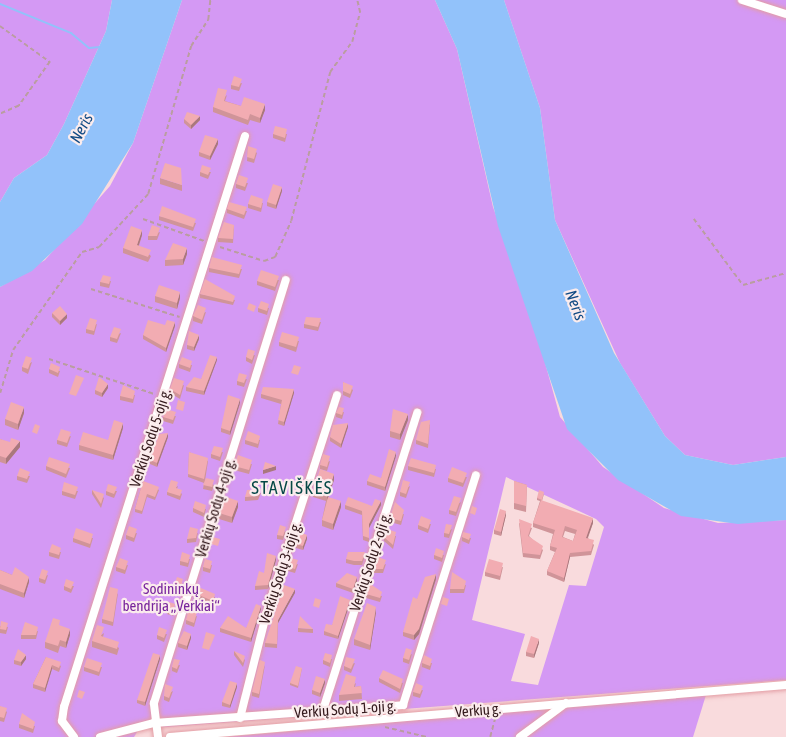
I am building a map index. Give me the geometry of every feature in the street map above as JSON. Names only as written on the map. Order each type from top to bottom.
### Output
[{"type":"street","points":[[742,0],[786,14]]},
{"type":"street","name":"Verkių Sodų 5-oji g.","points":[[74,737],[62,721],[64,707],[245,136]]},
{"type":"street","name":"Verkių Sodų 4-oji g.","points":[[158,737],[154,723],[154,703],[286,280]]},
{"type":"street","name":"Verkių Sodų 3-ioji g.","points":[[240,718],[260,635],[337,395]]},
{"type":"street","name":"Verkių Sodų 2-oji g.","points":[[323,710],[417,414]]},
{"type":"street","name":"Verkių Sodų 1-oji g.","points":[[154,723],[403,705],[476,476]]},
{"type":"street","name":"Verkių g.","points":[[170,737],[786,685]]},
{"type":"street","points":[[520,737],[566,703]]},
{"type":"street","points":[[100,737],[154,723]]},
{"type":"path","points":[[0,393],[13,350],[82,252],[99,248],[148,194],[190,46],[208,20],[210,0]]},
{"type":"path","points":[[264,261],[275,257],[291,221],[330,72],[352,42],[360,13],[357,0]]},
{"type":"path","points":[[0,26],[50,62],[38,87],[20,106],[0,114]]},
{"type":"path","points":[[694,219],[743,285],[786,273]]},
{"type":"path","points":[[91,289],[186,319]]},
{"type":"path","points":[[49,359],[164,397]]},
{"type":"path","points":[[490,737],[495,709]]},
{"type":"path","points":[[377,727],[427,737]]},
{"type":"green space","points":[[0,0],[112,0],[106,31],[64,124],[47,155],[14,178],[0,202]]},
{"type":"green space","name":"Sodininkų bendrija „Verkiai“","points":[[182,0],[435,0],[457,49],[493,207],[533,319],[560,417],[603,467],[664,508],[718,523],[786,520],[786,680],[139,729],[134,737],[0,737],[0,287],[45,260],[110,186],[133,143]],"holes":[[[506,477],[596,519],[604,527],[586,586],[569,585],[538,685],[511,681],[525,634],[472,620]]]},
{"type":"green space","points":[[504,0],[786,0],[786,457],[733,465],[685,455],[665,436],[620,363],[555,220],[540,108]]},
{"type":"green space","points":[[706,695],[693,737],[225,737],[480,714]]},
{"type":"water","name":"Neris","points":[[112,0],[182,0],[133,143],[82,224],[32,271],[0,287],[0,202],[14,178],[47,155],[64,124],[106,31]]},
{"type":"water","name":"Neris","points":[[435,0],[504,0],[540,108],[555,220],[614,353],[665,436],[685,455],[733,465],[786,457],[786,520],[738,524],[681,516],[618,480],[567,429],[498,226],[457,49]]},
{"type":"building","points":[[234,76],[242,79],[239,87],[231,85]]},
{"type":"building","points":[[218,88],[227,90],[224,101],[241,106],[244,97],[265,104],[260,118],[250,114],[248,120],[213,107]]},
{"type":"building","points":[[187,112],[200,116],[191,125],[184,119]]},
{"type":"building","points":[[275,126],[287,129],[285,138],[273,134]]},
{"type":"building","points":[[205,135],[218,139],[210,156],[199,152]]},
{"type":"building","points":[[248,146],[257,149],[254,159],[247,157]]},
{"type":"building","points":[[165,163],[181,168],[182,185],[160,178]]},
{"type":"building","points":[[202,165],[211,168],[208,175],[200,172]]},
{"type":"building","points":[[239,175],[248,178],[245,187],[236,184]]},
{"type":"building","points":[[273,184],[282,187],[276,205],[267,202]]},
{"type":"building","points":[[251,195],[263,199],[261,208],[248,204]]},
{"type":"building","points":[[229,202],[247,207],[244,215],[227,209]]},
{"type":"building","points":[[162,206],[196,219],[193,227],[159,216]]},
{"type":"building","points":[[224,222],[234,225],[233,239],[218,238]]},
{"type":"building","points":[[152,225],[160,228],[157,236],[148,236]]},
{"type":"building","points":[[131,226],[142,230],[137,245],[151,250],[148,257],[123,248]]},
{"type":"building","points":[[173,243],[187,248],[183,259],[165,260]]},
{"type":"building","points":[[212,257],[242,265],[239,274],[209,268]]},
{"type":"building","points":[[261,270],[279,276],[275,287],[257,281]]},
{"type":"building","points":[[103,275],[111,277],[109,284],[100,282]]},
{"type":"building","points":[[205,279],[235,296],[233,302],[200,294]]},
{"type":"building","points":[[159,285],[180,292],[177,303],[155,296]]},
{"type":"building","points":[[261,301],[269,304],[267,311],[258,308]]},
{"type":"building","points":[[249,303],[256,306],[254,312],[247,309]]},
{"type":"building","points":[[198,305],[206,308],[202,320],[193,316]]},
{"type":"building","points":[[60,306],[67,314],[60,321],[52,313]]},
{"type":"building","points":[[306,317],[321,318],[318,327],[304,324]]},
{"type":"building","points":[[90,318],[97,320],[94,331],[86,329]]},
{"type":"building","points":[[148,320],[165,325],[167,320],[175,322],[166,348],[143,335]]},
{"type":"building","points":[[114,327],[121,329],[117,339],[110,337]]},
{"type":"building","points":[[189,331],[199,335],[194,347],[187,345]]},
{"type":"building","points":[[282,332],[299,337],[296,347],[279,342]]},
{"type":"building","points":[[248,349],[255,351],[252,360],[246,357]]},
{"type":"building","points":[[210,355],[217,357],[204,391],[186,387],[194,377],[201,379]]},
{"type":"building","points":[[26,356],[32,358],[28,369],[22,367]]},
{"type":"building","points":[[182,357],[192,361],[190,368],[179,364]]},
{"type":"building","points":[[51,363],[60,367],[58,373],[49,369]]},
{"type":"building","points":[[294,365],[301,367],[298,375],[291,373]]},
{"type":"building","points":[[239,373],[247,375],[244,383],[237,381]]},
{"type":"building","points":[[76,375],[84,378],[76,396],[69,394]]},
{"type":"building","points":[[99,377],[108,384],[102,393],[95,390]]},
{"type":"building","points":[[174,378],[184,381],[180,395],[170,389]]},
{"type":"building","points":[[343,382],[353,386],[350,394],[343,391]]},
{"type":"building","points":[[123,385],[135,391],[133,399],[120,396]]},
{"type":"building","points":[[263,387],[294,389],[284,422],[278,420],[282,400],[261,394]]},
{"type":"building","points":[[228,395],[240,399],[230,431],[221,428]]},
{"type":"building","points":[[178,400],[185,402],[183,411],[176,409]]},
{"type":"building","points":[[11,402],[24,407],[18,424],[5,419]]},
{"type":"building","points":[[339,407],[344,408],[342,415],[336,413]]},
{"type":"building","points":[[166,409],[176,412],[173,420],[163,417]]},
{"type":"building","points":[[393,409],[408,414],[400,434],[390,431]]},
{"type":"building","points":[[114,420],[123,423],[113,455],[79,445],[83,432],[108,440]]},
{"type":"building","points":[[430,420],[428,444],[416,440],[421,422]]},
{"type":"building","points":[[348,423],[341,444],[330,437],[333,425]]},
{"type":"building","points":[[35,424],[40,426],[37,434],[32,432]]},
{"type":"building","points":[[61,429],[71,432],[67,443],[57,440]]},
{"type":"building","points":[[248,431],[260,436],[258,444],[245,440]]},
{"type":"building","points":[[168,433],[157,463],[150,460],[159,434]]},
{"type":"building","points":[[11,438],[20,441],[6,458],[0,456],[0,439],[10,442]]},
{"type":"building","points":[[214,446],[223,448],[220,457],[211,454]]},
{"type":"building","points":[[389,449],[396,452],[385,487],[367,481],[370,474],[381,478]]},
{"type":"building","points":[[189,452],[208,458],[204,479],[188,474]]},
{"type":"building","points":[[323,454],[330,456],[327,467],[320,465]]},
{"type":"building","points":[[238,455],[252,460],[249,470],[234,466]]},
{"type":"building","points":[[49,457],[70,464],[66,474],[46,466]]},
{"type":"building","points":[[411,458],[436,465],[434,473],[408,466]]},
{"type":"building","points":[[265,462],[276,466],[263,470]]},
{"type":"building","points":[[452,467],[467,473],[463,483],[448,478]]},
{"type":"building","points":[[20,468],[30,472],[27,479],[17,476]]},
{"type":"building","points":[[320,469],[334,474],[327,495],[313,491]]},
{"type":"building","points":[[206,478],[214,480],[212,487],[203,485]]},
{"type":"building","points":[[171,480],[178,482],[176,488],[182,490],[180,496],[167,492]]},
{"type":"building","points":[[403,480],[410,482],[406,494],[400,492]]},
{"type":"building","points":[[143,481],[159,487],[155,497],[147,494],[142,511],[135,509]]},
{"type":"building","points":[[514,481],[527,485],[526,506],[514,503]]},
{"type":"building","points":[[64,482],[78,487],[75,495],[62,491]]},
{"type":"building","points":[[108,484],[117,487],[114,494],[106,491]]},
{"type":"building","points":[[261,489],[258,496],[245,497],[247,490]]},
{"type":"building","points":[[92,490],[104,494],[101,504]]},
{"type":"building","points":[[539,490],[544,492],[542,500],[537,498]]},
{"type":"building","points":[[224,496],[238,501],[232,517],[219,513]]},
{"type":"building","points":[[454,496],[461,498],[456,512],[449,510]]},
{"type":"building","points":[[328,497],[341,501],[333,524],[322,520]]},
{"type":"building","points":[[348,497],[372,506],[375,499],[381,501],[369,524],[369,538],[363,536],[362,511],[345,505]]},
{"type":"building","points":[[541,500],[593,518],[586,538],[594,540],[591,551],[570,553],[564,578],[547,571],[557,548],[550,546],[555,530],[533,523]],"holes":[[[565,526],[577,530],[573,541],[562,537]]]},
{"type":"building","points":[[195,501],[206,505],[204,513],[193,508]]},
{"type":"building","points":[[395,502],[404,510],[401,521],[390,518]]},
{"type":"building","points":[[472,506],[477,508],[475,515],[470,513]]},
{"type":"building","points":[[500,509],[506,511],[501,532],[494,530]]},
{"type":"building","points":[[421,516],[431,520],[428,529],[418,525]]},
{"type":"building","points":[[519,519],[532,524],[528,536],[543,546],[540,555],[523,553]]},
{"type":"building","points":[[446,524],[452,525],[449,534],[444,533]]},
{"type":"building","points":[[280,525],[286,527],[283,536],[277,535]]},
{"type":"building","points":[[129,526],[137,529],[134,538],[126,535]]},
{"type":"building","points":[[190,527],[198,529],[196,538],[187,539]]},
{"type":"building","points":[[76,528],[93,534],[90,544],[73,538]]},
{"type":"building","points":[[387,529],[396,532],[393,545],[384,537]]},
{"type":"building","points":[[300,532],[307,535],[303,546],[296,544]]},
{"type":"building","points":[[463,532],[471,534],[469,540],[462,537]]},
{"type":"building","points":[[213,537],[220,539],[218,546],[211,544]]},
{"type":"building","points":[[52,544],[61,548],[59,555],[49,552]]},
{"type":"building","points":[[436,548],[444,551],[442,558],[434,555]]},
{"type":"building","points":[[182,552],[190,555],[188,563],[180,561]]},
{"type":"building","points":[[348,552],[365,552],[362,561],[354,561],[346,559]]},
{"type":"building","points":[[267,553],[276,556],[268,585],[255,586],[259,571],[264,573]]},
{"type":"building","points":[[378,557],[386,560],[383,569],[374,569]]},
{"type":"building","points":[[120,558],[128,561],[125,570],[116,567]]},
{"type":"building","points":[[291,558],[298,560],[295,569],[288,567]]},
{"type":"building","points":[[205,559],[212,561],[210,569],[203,567]]},
{"type":"building","points":[[489,559],[503,563],[500,576],[485,572]]},
{"type":"building","points":[[15,567],[29,577],[24,593],[0,584],[0,570],[12,575]]},
{"type":"building","points":[[42,569],[48,571],[45,580],[39,578]]},
{"type":"building","points":[[452,572],[466,581],[464,589],[450,589]]},
{"type":"building","points":[[347,573],[357,577],[353,589],[336,583]]},
{"type":"building","points":[[436,574],[419,629],[414,635],[403,632],[413,597],[417,599],[425,577]]},
{"type":"building","points":[[177,577],[183,579],[180,589],[174,587]]},
{"type":"building","points":[[66,579],[74,582],[71,589],[64,586]]},
{"type":"building","points":[[369,583],[382,592],[380,598],[366,594]]},
{"type":"building","points":[[284,585],[295,589],[278,620],[277,644],[265,643]]},
{"type":"building","points":[[196,586],[215,594],[213,601],[194,593]]},
{"type":"building","points":[[110,587],[118,589],[113,622],[102,619]]},
{"type":"building","points":[[340,596],[350,600],[338,636],[324,631],[326,624],[332,625]]},
{"type":"building","points":[[443,597],[449,599],[447,606],[441,604]]},
{"type":"building","points":[[315,598],[321,600],[319,608],[313,606]]},
{"type":"building","points":[[169,602],[175,604],[173,612],[167,610]]},
{"type":"building","points":[[367,603],[376,607],[370,645],[354,639]]},
{"type":"building","points":[[256,604],[261,606],[251,638],[220,628],[228,616],[246,628]]},
{"type":"building","points":[[189,609],[197,612],[194,623],[186,620]]},
{"type":"building","points":[[300,616],[313,629],[298,628]]},
{"type":"building","points":[[53,618],[60,620],[59,625],[70,629],[66,642],[60,640],[58,646],[45,642]]},
{"type":"building","points":[[1,621],[8,623],[6,630],[0,629]]},
{"type":"building","points":[[25,622],[38,627],[36,635],[21,635]]},
{"type":"building","points":[[97,625],[104,627],[101,636],[119,642],[117,649],[92,641]]},
{"type":"building","points":[[159,627],[167,630],[164,638],[157,635]]},
{"type":"building","points":[[184,631],[191,634],[187,646],[178,643]]},
{"type":"building","points":[[206,632],[215,635],[209,650],[202,648]]},
{"type":"building","points":[[531,636],[539,639],[534,654],[526,652]]},
{"type":"building","points":[[406,648],[412,650],[409,660],[403,658]]},
{"type":"building","points":[[18,649],[26,655],[21,662],[14,660]]},
{"type":"building","points":[[234,651],[245,656],[243,663]]},
{"type":"building","points":[[153,653],[160,655],[145,702],[137,700]]},
{"type":"building","points":[[325,653],[332,655],[330,663],[323,660]]},
{"type":"building","points":[[424,655],[432,659],[430,666],[422,663]]},
{"type":"building","points":[[46,657],[61,662],[59,668],[52,665],[45,688],[33,684]]},
{"type":"building","points":[[346,657],[355,659],[351,669],[344,666]]},
{"type":"building","points":[[87,658],[102,663],[99,672],[84,667]]},
{"type":"building","points":[[174,659],[180,660],[177,669],[172,667]]},
{"type":"building","points":[[260,660],[265,662],[259,694],[252,692]]},
{"type":"building","points":[[296,666],[302,668],[298,686],[290,683]]},
{"type":"building","points":[[383,670],[403,679],[400,689],[379,678]]},
{"type":"building","points":[[346,674],[356,677],[354,687],[361,686],[362,693],[339,695]]},
{"type":"building","points":[[316,676],[325,679],[320,693],[312,690]]},
{"type":"building","points":[[230,681],[237,683],[230,705],[222,702]]},
{"type":"building","points":[[416,683],[423,686],[420,694],[413,692]]},
{"type":"building","points":[[165,684],[173,687],[169,698],[164,696]]},
{"type":"building","points":[[79,690],[85,692],[82,699],[77,697]]},
{"type":"building","points":[[0,706],[7,708],[4,718],[0,717]]},
{"type":"building","points":[[22,713],[35,722],[33,729],[19,724]]},
{"type":"waterway","points":[[0,4],[71,33],[89,48],[100,47]]},
{"type":"district","name":"STAVIŠKĖS","points":[[292,488]]}]
